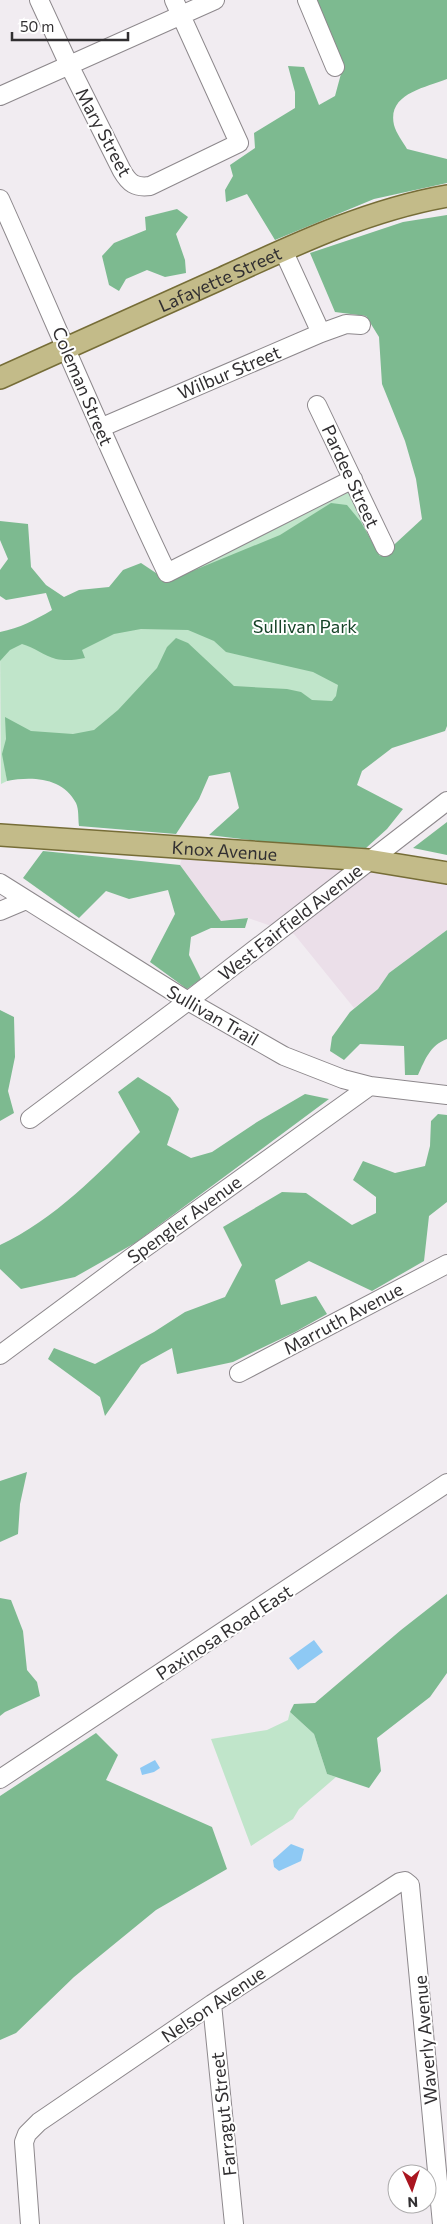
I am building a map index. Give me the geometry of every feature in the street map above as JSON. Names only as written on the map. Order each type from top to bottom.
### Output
[{"type":"main road","name":"Lafayette Street","points":[[0,378],[283,250],[353,221],[414,202],[447,196]]},
{"type":"main road","name":"Knox Avenue","points":[[0,834],[368,860],[447,873]]},
{"type":"street","name":"Mary Street","points":[[39,0],[69,65],[128,181],[134,185],[150,186],[239,143],[177,8]]},
{"type":"street","points":[[0,96],[69,65],[177,8],[215,0]]},
{"type":"street","points":[[306,0],[335,67]]},
{"type":"street","name":"Coleman Street","points":[[0,199],[68,348],[100,428],[167,573],[353,479]]},
{"type":"street","points":[[283,250],[321,333]]},
{"type":"street","name":"Wilbur Street","points":[[100,428],[321,333],[346,324],[361,325]]},
{"type":"street","name":"Pardee Street","points":[[318,405],[385,547]]},
{"type":"street","name":"West Fairfield Avenue","points":[[30,1119],[188,1001],[368,860],[447,801]]},
{"type":"street","name":"Sullivan Trail","points":[[0,883],[188,1001],[284,1056],[343,1079],[370,1086],[447,1095]]},
{"type":"street","points":[[0,912],[26,900]]},
{"type":"street","name":"Spengler Avenue","points":[[0,1355],[370,1086]]},
{"type":"street","name":"Marruth Avenue","points":[[239,1372],[447,1264]]},
{"type":"street","name":"Paxinosa Road East","points":[[0,1780],[447,1483]]},
{"type":"street","name":"Nelson Avenue","points":[[30,2224],[24,2142],[27,2134],[39,2122],[212,2004],[400,1882],[405,1881],[410,1885]]},
{"type":"street","name":"Waverly Avenue","points":[[410,1885],[442,2224]]},
{"type":"street","name":"Farragut Street","points":[[212,2004],[234,2224]]},
{"type":"shaded area","points":[[183,854],[434,876],[447,879],[447,930],[389,973],[378,989],[354,1008],[294,934],[248,918],[221,921],[180,865]]},
{"type":"green space","points":[[314,0],[447,0],[447,79],[409,94],[396,106],[393,114],[395,128],[407,149],[447,159],[447,183],[374,199],[275,240],[247,194],[226,202],[225,190],[233,176],[230,165],[255,148],[254,133],[295,108],[295,92],[288,66],[304,67],[319,105],[335,96],[342,70]]},
{"type":"green space","points":[[177,209],[188,217],[176,234],[185,260],[186,273],[165,277],[147,270],[126,279],[119,291],[109,285],[102,256],[114,243],[146,230],[145,217]]},
{"type":"green space","points":[[447,215],[447,726],[445,731],[392,748],[362,771],[357,785],[403,809],[387,829],[366,848],[284,844],[209,835],[239,808],[230,772],[209,776],[199,799],[176,834],[79,826],[76,803],[63,788],[37,779],[7,781],[2,754],[6,739],[5,717],[31,731],[73,734],[94,730],[118,710],[157,668],[167,647],[176,638],[188,643],[234,686],[287,689],[301,692],[312,700],[332,701],[336,696],[338,685],[313,672],[226,652],[214,641],[188,630],[141,629],[114,634],[82,650],[85,658],[74,660],[56,659],[22,644],[10,650],[0,661],[0,632],[27,623],[52,610],[46,593],[6,600],[0,596],[0,570],[8,559],[0,540],[0,521],[28,524],[31,567],[46,585],[64,597],[79,590],[109,587],[123,570],[141,563],[168,581],[280,535],[331,503],[347,505],[361,522],[380,556],[384,554],[422,519],[416,479],[405,441],[382,384],[379,337],[366,316],[335,312],[310,253],[403,222]]},
{"type":"green space","name":"Sullivan Park","points":[[353,490],[384,554],[447,701],[4,761],[7,781],[1,784],[0,647],[167,581]]},
{"type":"green space","points":[[447,822],[447,855],[413,848]]},
{"type":"green space","points":[[43,851],[180,865],[221,921],[248,918],[245,928],[211,928],[191,937],[189,955],[201,979],[187,989],[150,962],[175,914],[168,890],[129,899],[106,891],[79,918],[23,878]]},
{"type":"green space","points":[[447,930],[447,1039],[432,1049],[418,1075],[405,1075],[404,1046],[360,1044],[344,1060],[330,1051],[332,1037],[350,1012],[378,989],[389,973]]},
{"type":"green space","points":[[0,1010],[14,1017],[15,1057],[8,1091],[14,1113],[0,1121]]},
{"type":"green space","points":[[138,1077],[170,1097],[179,1109],[167,1145],[191,1158],[212,1152],[257,1122],[305,1094],[329,1099],[135,1243],[75,1277],[21,1289],[0,1269],[0,1245],[39,1222],[75,1195],[140,1132],[118,1092]]},
{"type":"green space","points":[[438,1114],[447,1115],[447,1202],[429,1216],[424,1261],[372,1291],[309,1261],[275,1280],[281,1305],[316,1296],[327,1314],[233,1362],[177,1374],[172,1348],[141,1365],[105,1416],[100,1397],[48,1359],[54,1348],[95,1364],[154,1332],[185,1312],[225,1297],[242,1265],[223,1227],[282,1192],[306,1193],[352,1225],[376,1213],[376,1197],[353,1180],[363,1161],[395,1173],[425,1166],[430,1146],[431,1121]]},
{"type":"green space","points":[[27,1472],[20,1504],[18,1534],[0,1542],[0,1481]]},
{"type":"green space","points":[[447,1594],[447,1673],[430,1697],[377,1738],[381,1771],[369,1788],[327,1774],[314,1734],[290,1712],[294,1704],[315,1703],[401,1630]]},
{"type":"green space","points":[[0,1598],[11,1600],[23,1631],[27,1670],[37,1682],[40,1696],[0,1716]]},
{"type":"green space","points":[[290,1712],[314,1734],[327,1774],[336,1777],[299,1809],[293,1819],[251,1846],[211,1739],[267,1730],[288,1720]]},
{"type":"green space","points":[[96,1733],[118,1755],[106,1780],[212,1827],[227,1869],[156,1910],[74,1977],[16,2033],[0,2040],[0,1796]]},
{"type":"water","points":[[314,1640],[323,1652],[298,1670],[289,1658]]},
{"type":"water","points":[[155,1760],[160,1768],[154,1772],[142,1775],[140,1768]]},
{"type":"water","points":[[291,1844],[304,1849],[301,1861],[279,1871],[274,1867],[273,1860]]}]
